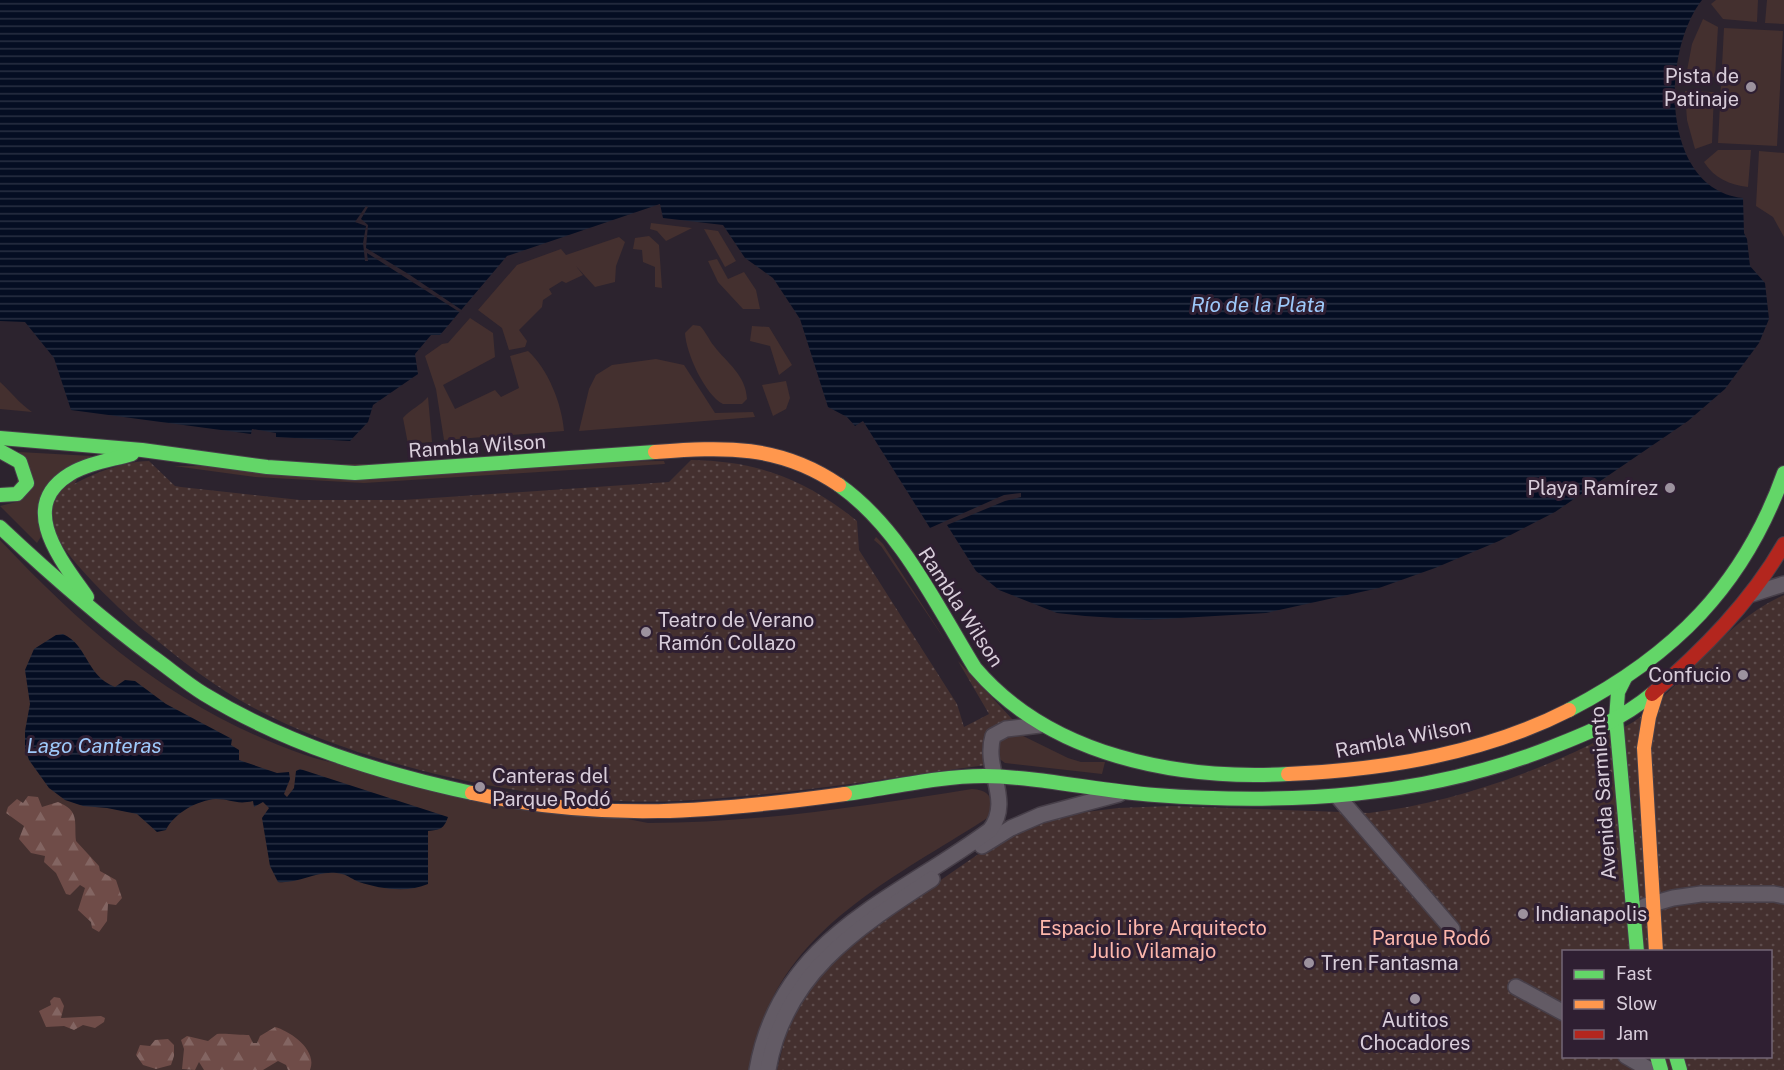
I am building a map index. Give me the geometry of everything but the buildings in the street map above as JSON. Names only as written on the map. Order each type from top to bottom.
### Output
[{"type":"main road","name":"Rambla Wilson","points":[[0,438],[142,450],[267,467],[355,472],[691,449],[733,449],[786,457],[835,482],[874,513],[891,535],[987,684],[1013,708],[1090,748],[1173,769],[1227,775],[1300,775],[1374,768],[1488,741],[1572,708],[1625,678],[1668,648],[1736,569],[1764,521],[1784,473]]},
{"type":"main road","points":[[102,619],[50,541],[45,528],[44,502],[58,482],[71,474],[142,450]]},
{"type":"main road","points":[[0,451],[21,462],[27,473],[27,483],[17,494],[0,495]]},
{"type":"main road","points":[[0,527],[58,582],[102,619],[203,694],[260,724],[406,777],[527,803],[619,812],[665,813],[720,810],[955,778],[995,777],[1126,792],[1298,800],[1400,791],[1447,782],[1527,757],[1616,719],[1658,688],[1752,594],[1784,544]]},
{"type":"main road","name":"Avenida Sarmiento","points":[[1625,678],[1618,692],[1616,719],[1636,950]]},
{"type":"main road","name":"Avenida Sarmiento","points":[[1656,950],[1651,905],[1644,748],[1649,717],[1658,688]]},
{"type":"street","points":[[1752,594],[1784,584]]},
{"type":"street","points":[[757,1070],[765,1033],[775,1010],[794,980],[826,941],[866,909],[990,830],[997,821],[1000,795],[990,752],[993,736],[1005,729],[1042,725]]},
{"type":"street","points":[[768,1070],[777,1034],[788,1008],[819,965],[870,920],[1011,828],[1041,815],[1126,792]]},
{"type":"street","points":[[1339,798],[1452,929]]},
{"type":"street","points":[[1632,907],[1651,905],[1673,897],[1701,894],[1784,896]]},
{"type":"street","points":[[1516,987],[1562,1012]]},
{"type":"street","points":[[1629,1058],[1650,1070]]},
{"type":"green space","points":[[1716,0],[1758,0],[1757,22],[1723,19],[1711,4]]},
{"type":"green space","points":[[1767,0],[1784,0],[1784,24],[1765,23]]},
{"type":"green space","points":[[1703,19],[1718,27],[1715,77],[1686,76],[1692,44]]},
{"type":"green space","name":"Pista de Patinaje","points":[[1724,28],[1783,31],[1777,146],[1718,143]]},
{"type":"green space","points":[[1685,91],[1714,92],[1712,143],[1695,149],[1687,120]]},
{"type":"green space","points":[[1718,150],[1751,150],[1748,187],[1723,180],[1708,168],[1704,162]]},
{"type":"green space","points":[[1759,151],[1784,153],[1784,237],[1773,217],[1756,206]]},
{"type":"green space","points":[[651,223],[692,228],[666,241],[657,231],[650,229]]},
{"type":"green space","points":[[704,229],[718,231],[736,261],[725,267]]},
{"type":"green space","points":[[649,236],[659,245],[662,288],[655,287],[655,267],[643,262],[642,250],[633,249],[635,238]]},
{"type":"green space","points":[[619,237],[625,242],[616,266],[615,282],[595,287],[576,266],[583,275],[566,283],[562,281],[549,289],[552,294],[543,300],[542,307],[519,330],[527,341],[525,347],[509,350],[502,328],[478,310],[517,265],[561,249],[566,255]]},
{"type":"green space","points":[[717,259],[728,279],[744,272],[756,290],[760,309],[743,309],[718,282],[708,261]]},
{"type":"green space","points":[[470,318],[493,333],[495,357],[443,385],[455,409],[495,390],[501,397],[519,388],[510,356],[528,351],[542,367],[553,388],[564,431],[444,440],[436,389],[425,356],[442,344],[448,343]]},
{"type":"green space","points":[[693,325],[700,326],[740,376],[747,399],[742,404],[723,404],[703,383],[686,341],[685,333]]},
{"type":"green space","points":[[752,326],[769,327],[792,365],[779,375],[770,346],[750,341]]},
{"type":"green space","points":[[656,359],[684,365],[715,413],[753,412],[755,417],[579,431],[589,389],[596,375],[612,365]]},
{"type":"green space","points":[[786,381],[790,398],[786,409],[773,416],[762,385]]},
{"type":"green space","points":[[0,382],[20,402],[32,412],[0,409]]},
{"type":"green space","points":[[428,397],[432,442],[408,444],[403,418]]},
{"type":"green space","points":[[19,452],[92,456],[37,543],[0,506],[16,502]]},
{"type":"green space","points":[[691,460],[738,464],[780,475],[819,494],[857,521],[859,550],[957,704],[964,727],[989,714],[958,661],[1013,720],[991,729],[986,765],[715,799],[626,801],[516,790],[402,765],[297,729],[252,707],[212,682],[149,634],[111,600],[68,553],[53,525],[55,497],[64,490],[99,472],[138,462],[149,461],[175,486],[181,487],[300,500],[403,500],[669,482]]},
{"type":"green space","points":[[664,461],[665,464],[364,483],[255,477],[174,466]]},
{"type":"green space","points":[[876,537],[883,544],[947,643],[881,546],[874,540]]},
{"type":"green space","points":[[0,540],[68,608],[139,667],[177,693],[217,716],[259,737],[318,759],[648,823],[770,817],[972,789],[984,791],[990,797],[989,817],[864,897],[834,921],[808,947],[786,976],[768,1008],[750,1070],[0,1070]]},
{"type":"green space","name":"Parque Rodó","points":[[1784,595],[1784,1070],[777,1070],[787,1030],[808,986],[844,951],[877,924],[1006,835],[1062,815],[1118,808],[1172,806],[1369,813],[1459,795],[1548,764],[1635,721],[1657,703],[1743,620]]},
{"type":"green space","points":[[1017,733],[1068,758],[1081,762],[1105,762],[1102,774],[1005,763],[997,757],[999,738]]},
{"type":"green space","points":[[28,796],[38,797],[42,807],[58,802],[70,809],[74,817],[76,841],[99,866],[100,871],[116,880],[122,898],[116,905],[108,904],[107,921],[99,932],[92,928],[91,922],[78,910],[85,888],[80,885],[70,895],[66,894],[56,873],[44,862],[45,856],[31,853],[19,839],[24,826],[6,813],[8,807],[17,799],[23,803]]},
{"type":"green space","points":[[54,997],[60,998],[64,1006],[61,1018],[101,1016],[105,1018],[104,1022],[95,1028],[83,1025],[74,1030],[64,1026],[46,1027],[39,1011],[51,1005],[50,1001]]},
{"type":"green space","points":[[275,1027],[301,1042],[310,1055],[310,1070],[288,1070],[286,1065],[278,1061],[263,1070],[204,1070],[199,1062],[195,1070],[182,1069],[184,1049],[181,1040],[187,1036],[208,1041],[217,1034],[249,1035],[253,1043],[257,1043],[260,1036]]},
{"type":"green space","points":[[168,1039],[174,1045],[171,1065],[156,1069],[143,1065],[136,1055],[140,1045],[150,1046],[155,1040]]},
{"type":"water","name":"Río de la Plata","points":[[0,0],[1702,0],[1689,23],[1679,52],[1675,83],[1676,115],[1683,145],[1696,171],[1716,189],[1743,198],[1744,233],[1747,239],[1750,266],[1765,283],[1769,319],[1759,343],[1725,389],[1688,421],[1555,512],[1499,541],[1435,568],[1379,588],[1266,613],[1147,620],[1057,613],[999,590],[976,571],[947,525],[1005,501],[1021,497],[1021,493],[1004,495],[930,528],[863,421],[855,426],[847,417],[828,407],[800,319],[773,278],[745,258],[723,225],[663,218],[660,204],[507,256],[440,335],[431,335],[415,354],[418,374],[373,405],[368,422],[350,441],[276,437],[276,433],[252,429],[251,434],[71,410],[54,358],[25,322],[0,321]]},
{"type":"water","name":"Lago Canteras","points":[[63,634],[78,646],[92,668],[105,682],[115,687],[125,680],[135,681],[166,704],[232,739],[231,745],[239,750],[239,760],[277,773],[289,772],[290,779],[284,794],[287,797],[294,788],[296,771],[300,769],[448,817],[441,828],[428,831],[428,884],[403,889],[385,888],[334,873],[278,882],[270,866],[262,818],[269,808],[263,802],[254,807],[253,801],[209,800],[187,808],[166,830],[157,832],[137,814],[83,806],[65,800],[49,788],[29,760],[25,748],[25,731],[30,704],[25,670],[34,649],[56,635]]},
{"type":"pier","points":[[366,206],[368,207],[361,219],[368,225],[366,248],[463,311],[461,313],[367,253],[368,261],[365,261],[363,243],[366,226],[355,222]]},
{"type":"traffic: fast","points":[[0,438],[142,450],[267,467],[355,473],[655,452]]},
{"type":"traffic: fast","points":[[0,451],[20,462],[27,483],[17,494],[0,495]]},
{"type":"traffic: fast","points":[[87,597],[56,551],[45,518],[46,502],[54,487],[77,470],[132,454]]},
{"type":"traffic: fast","points":[[1569,710],[1641,666],[1700,614],[1726,583],[1748,550],[1768,513],[1784,473]]},
{"type":"traffic: fast","points":[[839,485],[881,523],[899,546],[916,569],[975,668],[1005,698],[1040,723],[1078,742],[1118,756],[1160,766],[1246,775],[1288,774]]},
{"type":"traffic: fast","points":[[0,527],[133,642],[197,690],[235,712],[267,728],[334,755],[402,776],[472,793]]},
{"type":"traffic: fast","points":[[1625,678],[1618,692],[1616,719],[1637,950]]},
{"type":"traffic: fast","points":[[845,794],[932,780],[984,776],[1027,779],[1134,793],[1206,798],[1256,799],[1357,794],[1407,787],[1504,764],[1592,731],[1629,711],[1652,694]]},
{"type":"traffic: fast","points":[[1658,1058],[1661,1070]]},
{"type":"traffic: fast","points":[[1677,1058],[1680,1070]]},
{"type":"traffic: slow","points":[[655,452],[728,449],[773,455],[795,462],[839,485]]},
{"type":"traffic: slow","points":[[1656,950],[1644,748],[1649,717],[1658,688]]},
{"type":"traffic: slow","points":[[1288,774],[1396,764],[1432,757],[1502,738],[1569,710]]},
{"type":"traffic: slow","points":[[472,793],[567,808],[613,811],[750,806],[845,794]]},
{"type":"traffic: jam","points":[[1652,694],[1689,661],[1741,606],[1784,544]]},
{"type":"place","name":"Pista de Patinaje","points":[[1751,87]]},
{"type":"place","name":"Playa Ramírez","points":[[1670,488]]},
{"type":"place","name":"Teatro de Verano Ramón Collazo","points":[[646,632]]},
{"type":"place","name":"Confucio","points":[[1743,675]]},
{"type":"place","name":"Canteras del Parque Rodó","points":[[480,787]]},
{"type":"place","name":"Indianapolis","points":[[1523,914]]},
{"type":"place","name":"Tren Fantasma","points":[[1309,963]]},
{"type":"place","name":"Autitos Chocadores","points":[[1415,999]]},
{"type":"park label","name":"Espacio Libre Arquitecto Julio Vilamajo","points":[[1153,940]]}]
